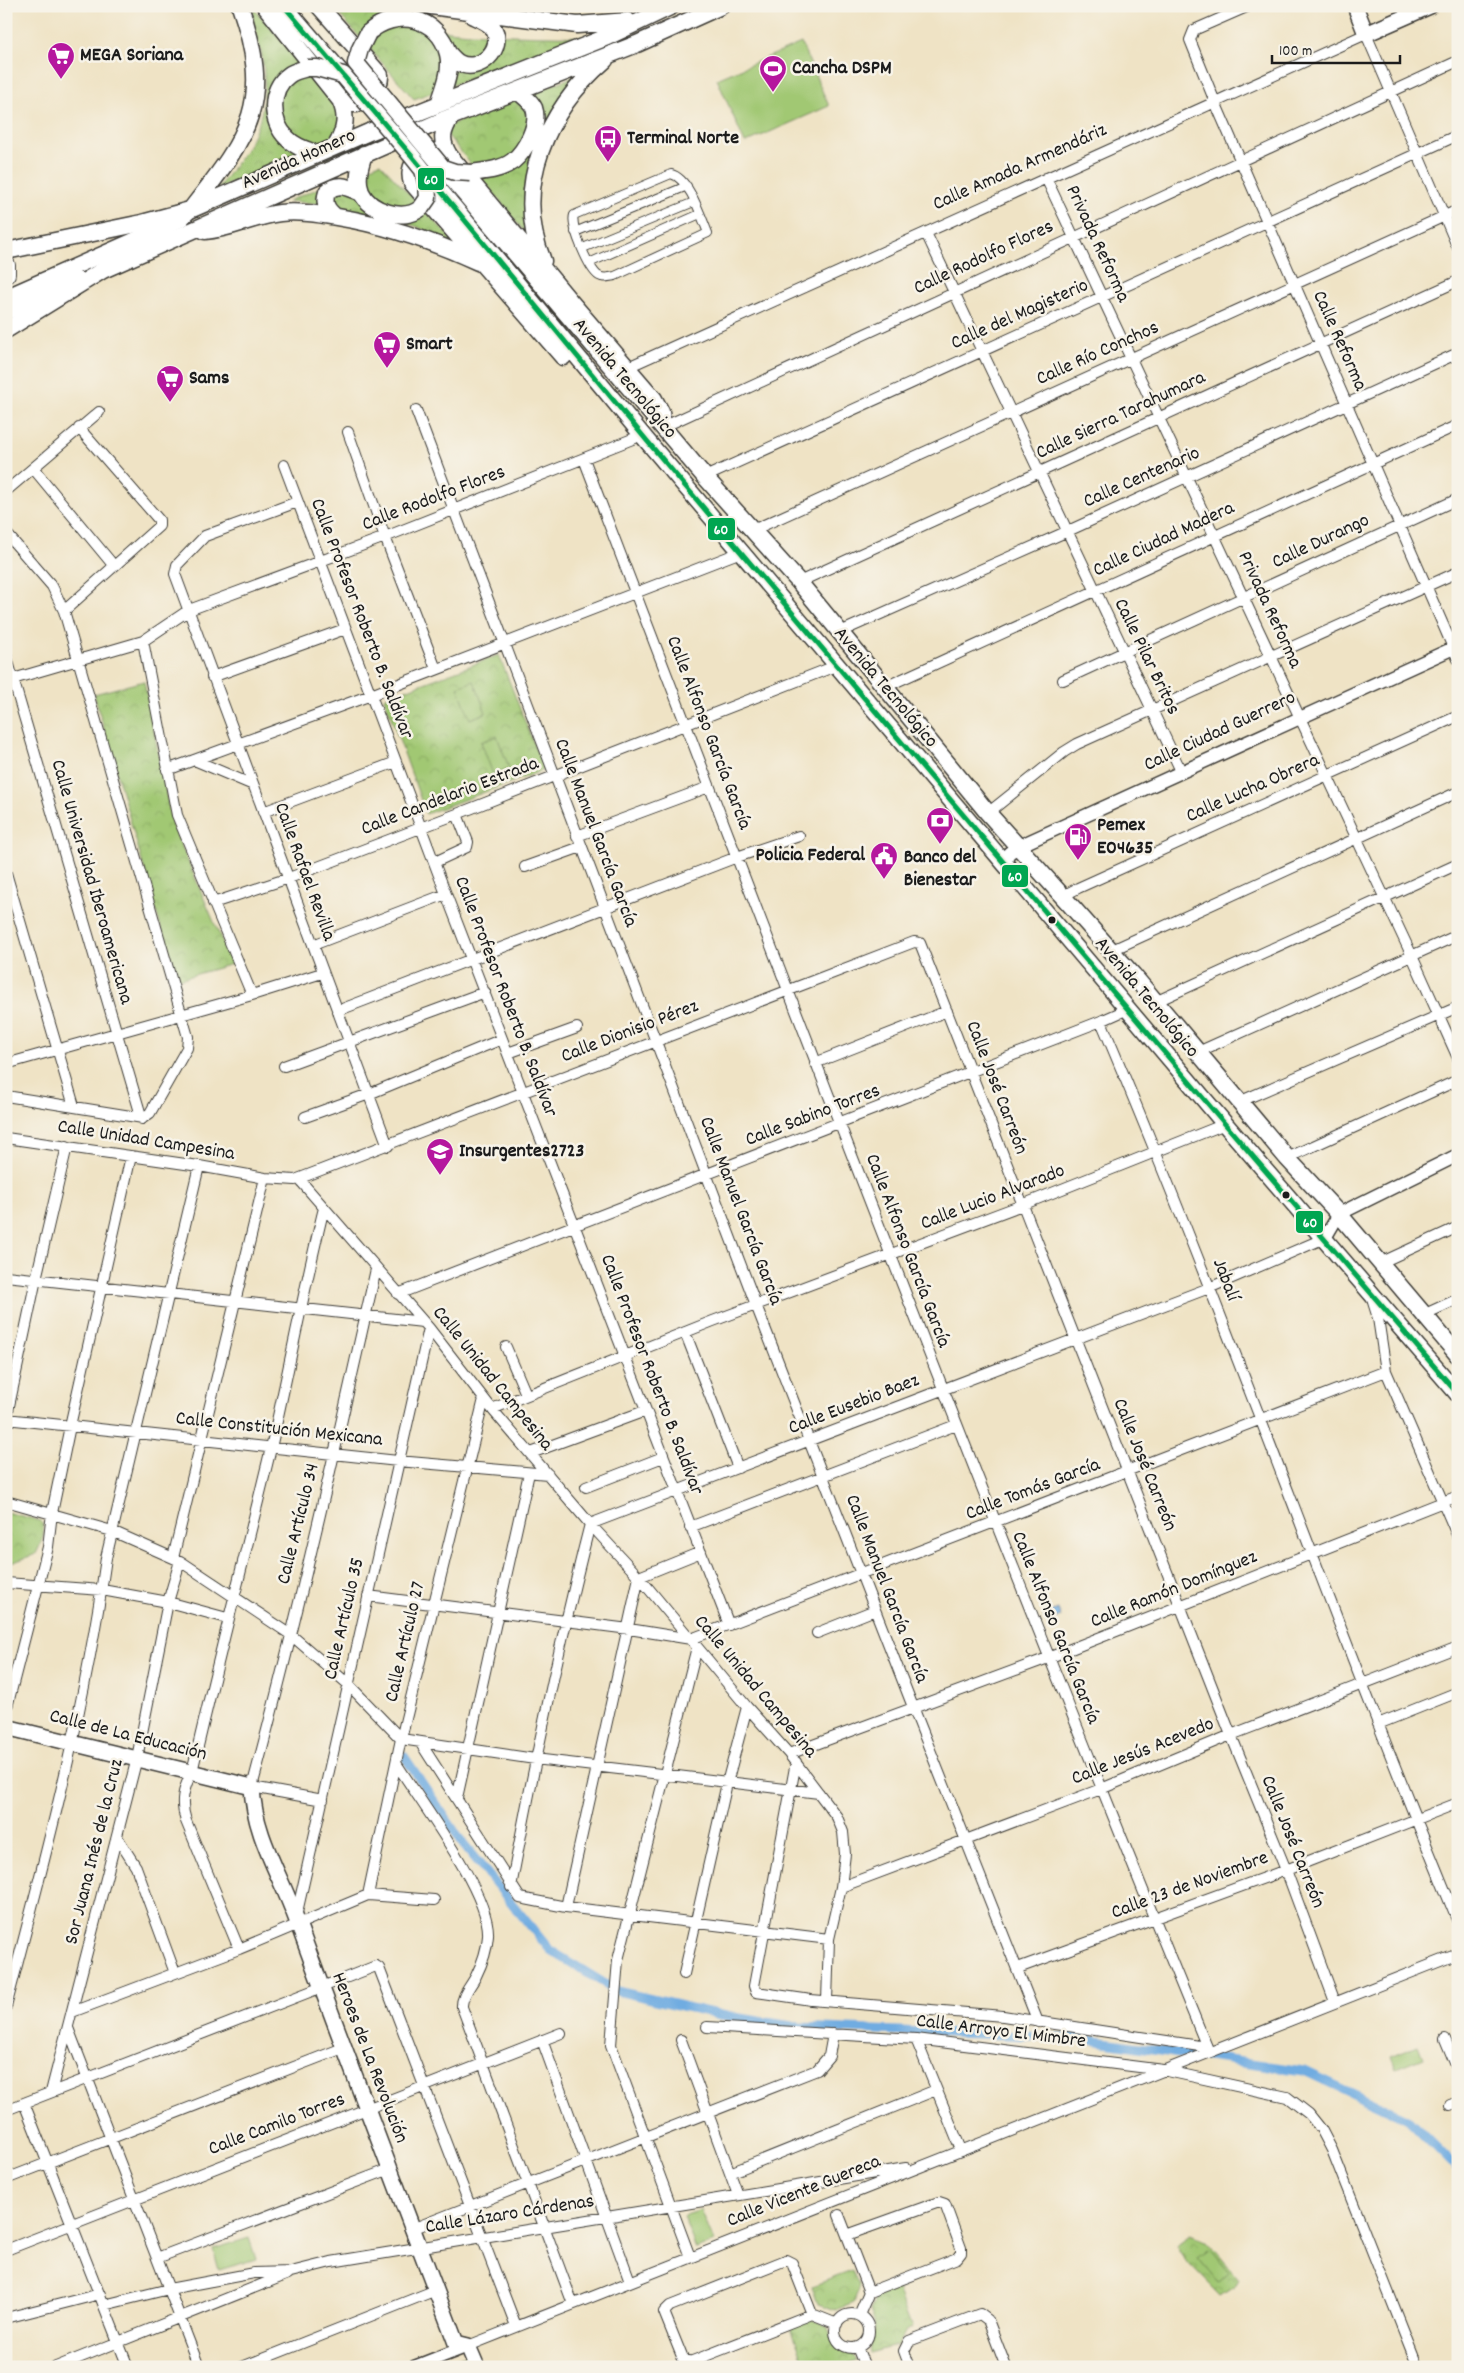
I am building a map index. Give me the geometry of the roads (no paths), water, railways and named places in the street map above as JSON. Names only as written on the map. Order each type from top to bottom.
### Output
[{"type":"highway","points":[[6,265],[6,274]]},
{"type":"main road","points":[[190,210],[235,151],[251,119],[256,88],[255,74],[252,48],[240,6]]},
{"type":"main road","points":[[265,6],[340,100],[344,109],[344,127],[336,146]]},
{"type":"main road","name":"Avenida Tecnológico","points":[[284,6],[423,170],[641,440],[838,665],[1225,1124],[1458,1394]]},
{"type":"main road","name":"Avenida Tecnológico","points":[[307,6],[356,63],[446,161],[705,478],[799,582],[988,813],[1110,950],[1287,1158],[1339,1214],[1458,1355]]},
{"type":"main road","points":[[319,6],[380,75],[379,84],[363,100],[350,104],[340,100]]},
{"type":"main road","points":[[431,6],[577,24],[604,24],[645,18]]},
{"type":"main road","points":[[673,6],[681,24]]},
{"type":"main road","name":"Avenida Homero","points":[[6,251],[135,225],[190,210],[336,146],[589,44],[673,6]]},
{"type":"main road","name":"Avenida Homero","points":[[6,312],[364,154],[612,54],[721,6]]},
{"type":"main road","points":[[1355,6],[1366,34]]},
{"type":"main road","name":"Calle Amada Armendáriz","points":[[1366,34],[1430,6]]},
{"type":"main road","points":[[448,9],[484,20],[494,29],[495,40],[493,52],[488,59],[473,65],[461,64],[448,53]]},
{"type":"main road","points":[[356,63],[368,33],[385,20],[410,19],[425,24],[443,40],[448,53],[448,72],[435,105]]},
{"type":"main road","points":[[548,275],[535,240],[532,221],[533,189],[540,154],[545,137],[563,105],[574,91],[612,54]]},
{"type":"main road","points":[[318,154],[293,144],[286,138],[275,116],[275,97],[283,81],[296,71],[317,68],[343,75]]},
{"type":"main road","points":[[518,91],[534,107],[534,127],[528,141],[512,161],[488,171],[455,172],[437,150],[414,160],[410,168],[412,183],[641,440]]},
{"type":"main road","points":[[447,119],[442,139],[446,161],[628,368],[658,406],[663,426]]},
{"type":"main road","points":[[361,193],[359,171],[364,154]]},
{"type":"main road","points":[[336,217],[328,211],[326,205],[327,192],[340,185],[361,193],[371,204],[395,214],[415,213],[426,203],[428,192],[423,170]]},
{"type":"main road","name":"Avenida Homero","points":[[6,297],[160,229],[181,219],[190,210]]},
{"type":"main road","points":[[193,231],[229,228],[278,213],[304,213],[336,217],[412,234],[484,265]]},
{"type":"main road","points":[[6,330],[103,270]]},
{"type":"main road","name":"Calle de La Educación","points":[[6,1727],[245,1785]]},
{"type":"main road","name":"Heroes de La Revolución","points":[[245,1785],[264,1846],[297,1922],[320,1988],[456,2343],[468,2346]]},
{"type":"main road","points":[[468,2346],[477,2367]]},
{"type":"street","name":"Calle Reforma","points":[[1249,6],[1194,30],[1190,36],[1240,160],[1456,651]]},
{"type":"street","points":[[1366,34],[1458,248]]},
{"type":"street","name":"Calle Amada Armendáriz","points":[[628,368],[1366,34]]},
{"type":"street","name":"Calle Rodolfo Flores","points":[[663,426],[1458,61]]},
{"type":"street","name":"Calle del Magisterio","points":[[705,478],[1458,135]]},
{"type":"street","points":[[671,174],[677,175],[687,186],[708,233],[615,276],[602,278],[597,275],[589,263],[572,224],[574,215],[671,174]]},
{"type":"street","name":"Privada Reforma","points":[[1046,178],[1385,897],[1458,1058]]},
{"type":"street","points":[[576,232],[687,186]]},
{"type":"street","points":[[582,248],[694,202]]},
{"type":"street","name":"Calle Río Conchos","points":[[754,530],[1458,210]]},
{"type":"street","points":[[589,263],[700,214]]},
{"type":"street","name":"Calle Pilar Britos","points":[[926,233],[1181,770]]},
{"type":"street","name":"Calle Sierra Tarahumara","points":[[799,582],[1458,281]]},
{"type":"street","name":"Calle Centenario","points":[[840,632],[1186,478],[1458,353]]},
{"type":"street","name":"Calle Manuel García García","points":[[416,410],[756,1305],[912,1707],[1038,2022]]},
{"type":"street","points":[[6,491],[99,412]]},
{"type":"street","name":"Calle Ciudad Madera","points":[[885,687],[1458,425]]},
{"type":"street","points":[[64,611],[158,529],[160,523],[79,428]]},
{"type":"street","points":[[348,432],[385,537],[436,669]]},
{"type":"street","name":"Calle Rodolfo Flores","points":[[10,680],[143,641],[189,610],[385,537],[584,458],[641,440]]},
{"type":"street","name":"Calle Alfonso García García","points":[[584,458],[815,1063],[994,1524],[1206,2051]]},
{"type":"street","name":"Calle Profesor Roberto B. Saldívar","points":[[284,465],[446,894],[576,1224],[624,1356],[729,1625]]},
{"type":"street","points":[[33,468],[114,566]]},
{"type":"street","name":"Calle Durango","points":[[1063,680],[1458,499]]},
{"type":"street","name":"Calle Rafael Revilla","points":[[297,502],[201,538],[176,568],[176,574],[212,678],[289,878],[322,972],[350,1041],[388,1146]]},
{"type":"street","points":[[6,533],[52,586],[64,611],[188,1037],[187,1048],[150,1113],[142,1118],[6,1096]]},
{"type":"street","points":[[167,770],[371,695],[741,552]]},
{"type":"street","points":[[988,813],[1070,748],[1458,572]]},
{"type":"street","points":[[212,678],[345,628]]},
{"type":"street","points":[[143,641],[167,770],[180,826],[252,995]]},
{"type":"street","name":"Calle Ciudad Guerrero","points":[[1004,862],[1009,853],[1019,846],[1181,770],[1300,716],[1456,651]]},
{"type":"street","name":"Calle Universidad Iberoamericana","points":[[6,655],[10,680],[142,1118]]},
{"type":"street","name":"Calle Candelario Estrada","points":[[213,903],[289,878],[421,828],[838,665]]},
{"type":"street","name":"Calle Lucha Obrera","points":[[1063,896],[1458,716]]},
{"type":"street","points":[[194,760],[253,785]]},
{"type":"street","points":[[264,812],[396,762]]},
{"type":"street","points":[[577,836],[709,787]]},
{"type":"street","points":[[1110,950],[1458,792]]},
{"type":"street","points":[[435,862],[467,847],[468,842],[456,814]]},
{"type":"street","points":[[337,1011],[737,857],[799,836]]},
{"type":"street","points":[[524,867],[581,847]]},
{"type":"street","points":[[1155,1002],[1458,864]]},
{"type":"street","points":[[6,873],[74,1106]]},
{"type":"street","points":[[313,945],[446,894]]},
{"type":"street","points":[[1198,1052],[1458,935]]},
{"type":"street","name":"Calle Dionisio Pérez","points":[[299,1179],[388,1146],[523,1091],[918,942]]},
{"type":"street","name":"Calle José Carreón","points":[[918,942],[922,945],[1022,1205],[1286,1870],[1335,2002]]},
{"type":"street","points":[[6,1064],[252,995],[322,972]]},
{"type":"street","points":[[284,1066],[485,992]]},
{"type":"street","points":[[1241,1102],[1458,1008]]},
{"type":"street","name":"Calle Sabino Torres","points":[[398,1294],[576,1224],[708,1176],[1102,1021],[1128,1009]]},
{"type":"street","points":[[815,1063],[948,1011]]},
{"type":"street","name":"Jabalí","points":[[1102,1021],[1157,1153],[1378,1724],[1458,1922]]},
{"type":"street","points":[[508,1053],[577,1028]]},
{"type":"street","points":[[305,1117],[369,1094],[502,1039]]},
{"type":"street","points":[[1287,1158],[1458,1080]]},
{"type":"street","name":"Calle Lucio Alvarado","points":[[492,1409],[685,1332],[890,1256],[1157,1153],[1225,1124]]},
{"type":"street","name":"Calle Unidad Campesina","points":[[6,1138],[199,1166],[265,1178],[299,1179],[426,1325],[492,1409],[590,1524],[639,1577],[747,1707],[793,1758],[837,1817],[843,1832],[844,1860],[841,1886]]},
{"type":"street","points":[[6,1420],[36,1279],[68,1146]]},
{"type":"street","points":[[1325,1238],[1339,1214],[1458,1155]]},
{"type":"street","points":[[6,1711],[48,1547],[52,1513],[70,1426],[131,1156]]},
{"type":"street","points":[[6,2006],[73,1743],[102,1590],[106,1558],[199,1166]]},
{"type":"street","name":"Sor Juana Inés de la Cruz","points":[[51,2092],[137,1758],[202,1439],[265,1178]]},
{"type":"street","points":[[239,1949],[182,1809],[183,1795],[192,1772],[271,1447],[300,1309],[324,1208]]},
{"type":"street","points":[[1380,1263],[1458,1227]]},
{"type":"street","name":"Calle Eusebio Baez","points":[[590,1524],[1209,1288],[1325,1238]]},
{"type":"street","name":"Calle Artículo 34","points":[[245,1785],[290,1634],[335,1454],[376,1269]]},
{"type":"street","points":[[6,1276],[366,1316],[426,1325]]},
{"type":"street","points":[[1368,1289],[1378,1318],[1386,1371],[1458,1537]]},
{"type":"street","points":[[1423,1315],[1458,1299]]},
{"type":"street","name":"Calle Artículo 35","points":[[297,1922],[426,1325]]},
{"type":"street","points":[[685,1332],[738,1468]]},
{"type":"street","points":[[506,1347],[526,1394]]},
{"type":"street","name":"Calle Tomás García","points":[[694,1643],[729,1625],[1386,1371]]},
{"type":"street","name":"Calle Artículo 27","points":[[368,1895],[401,1739],[484,1399]]},
{"type":"street","points":[[531,1454],[645,1411]]},
{"type":"street","name":"Calle Constitución Mexicana","points":[[6,1420],[136,1432],[466,1468],[548,1474]]},
{"type":"street","points":[[690,1527],[956,1425]]},
{"type":"street","points":[[586,1487],[663,1457]]},
{"type":"street","points":[[457,1798],[530,1473]]},
{"type":"street","name":"Calle Ramón Domínguez","points":[[793,1758],[912,1707],[1048,1658],[1458,1496]]},
{"type":"street","points":[[6,1501],[112,1531],[177,1560],[290,1634],[348,1684],[401,1739],[467,1750],[663,1776],[820,1794]]},
{"type":"street","points":[[512,1887],[535,1759],[565,1622],[590,1524]]},
{"type":"street","points":[[566,1907],[639,1577],[700,1552]]},
{"type":"street","points":[[6,1583],[102,1590],[168,1602],[228,1618]]},
{"type":"street","points":[[368,1596],[433,1606],[629,1629],[694,1643],[618,1960],[612,2048],[690,2257]]},
{"type":"street","points":[[817,1633],[875,1610]]},
{"type":"street","name":"Calle Jesús Acevedo","points":[[841,1886],[966,1841],[1101,1789],[1231,1735],[1458,1647]]},
{"type":"street","points":[[1378,1724],[1458,1692]]},
{"type":"street","points":[[684,1974],[747,1707]]},
{"type":"street","points":[[420,1742],[512,1887],[522,1899],[566,1907],[629,1913],[829,1939]]},
{"type":"street","points":[[793,1758],[791,1790],[754,1986],[758,1992],[827,2001],[1003,2016],[1206,2051]]},
{"type":"street","points":[[396,1764],[466,1872],[486,1918],[487,1946],[477,1974],[463,1999],[462,2005],[573,2304]]},
{"type":"street","name":"Calle de La Educación","points":[[245,1785],[322,1800]]},
{"type":"street","name":"Calle 23 de Noviembre","points":[[1018,1968],[1286,1870],[1458,1803]]},
{"type":"street","points":[[117,1837],[136,1867],[175,1973]]},
{"type":"street","points":[[827,2001],[829,1939],[841,1886]]},
{"type":"street","points":[[72,2012],[239,1949],[297,1922],[368,1895],[434,1900]]},
{"type":"street","name":"Calle Vicente Guereca","points":[[414,2367],[1163,2070],[1206,2051],[1458,1954]]},
{"type":"street","points":[[6,2110],[372,1966],[379,1968],[516,2326]]},
{"type":"street","name":"Calle Arroyo El Mimbre","points":[[707,2027],[916,2039],[1163,2070],[1287,2097],[1309,2114],[1321,2129],[1332,2150],[1418,2367]]},
{"type":"street","points":[[68,2028],[199,2367]]},
{"type":"street","name":"Calle Camilo Torres","points":[[6,2250],[561,2033]]},
{"type":"street","points":[[412,2229],[816,2070],[821,2067],[829,2056],[833,2034]]},
{"type":"street","points":[[916,2039],[961,2150]]},
{"type":"street","points":[[1445,2039],[1458,2070]]},
{"type":"street","points":[[542,2040],[630,2281]]},
{"type":"street","points":[[681,2040],[738,2195]]},
{"type":"street","points":[[6,2179],[343,2048]]},
{"type":"street","points":[[730,2173],[936,2090]]},
{"type":"street","points":[[24,2103],[128,2367]]},
{"type":"street","name":"Calle Lázaro Cárdenas","points":[[104,2305],[169,2289],[254,2274],[291,2272],[331,2262],[924,2164]]},
{"type":"street","points":[[157,2258],[390,2169]]},
{"type":"street","points":[[847,2235],[935,2202],[945,2204],[961,2248],[958,2257],[869,2292]]},
{"type":"street","points":[[839,2215],[869,2292],[859,2315]]},
{"type":"street","points":[[812,2314],[792,2263],[786,2260],[670,2306],[664,2312],[683,2359],[690,2362],[812,2314],[837,2324]]},
{"type":"street","points":[[56,2367],[291,2272]]},
{"type":"street","points":[[242,2367],[436,2290]]},
{"type":"street","points":[[6,2318],[100,2294]]},
{"type":"street","points":[[848,2314],[859,2315],[867,2323],[869,2334],[862,2344],[857,2347],[846,2347],[838,2340],[836,2335],[837,2324],[848,2314]]},
{"type":"street","points":[[910,2367],[904,2351],[909,2341],[980,2314],[988,2320],[1006,2367]]},
{"type":"street","points":[[857,2347],[865,2367]]},
{"type":"water","points":[[1058,1609],[1061,1617],[1046,1623],[1043,1615]]},
{"type":"waterway","points":[[404,1756],[464,1845],[550,1950],[617,1991],[721,2015],[799,2027],[1077,2038],[1304,2071],[1409,2120],[1458,2169]]},
{"type":"place","name":"MEGA Soriana","points":[[61,80]]},
{"type":"place","name":"Cancha DSPM","points":[[773,93]]},
{"type":"place","name":"Terminal Norte","points":[[608,163]]},
{"type":"place","name":"Smart","points":[[387,369]]},
{"type":"place","name":"Sams","points":[[170,403]]},
{"type":"place","name":"Banco del Bienestar","points":[[940,845]]},
{"type":"place","name":"Pemex E04635","points":[[1078,861]]},
{"type":"place","name":"Policia Federal","points":[[884,880]]},
{"type":"place","name":"Insurgentes2723","points":[[440,1176]]}]
